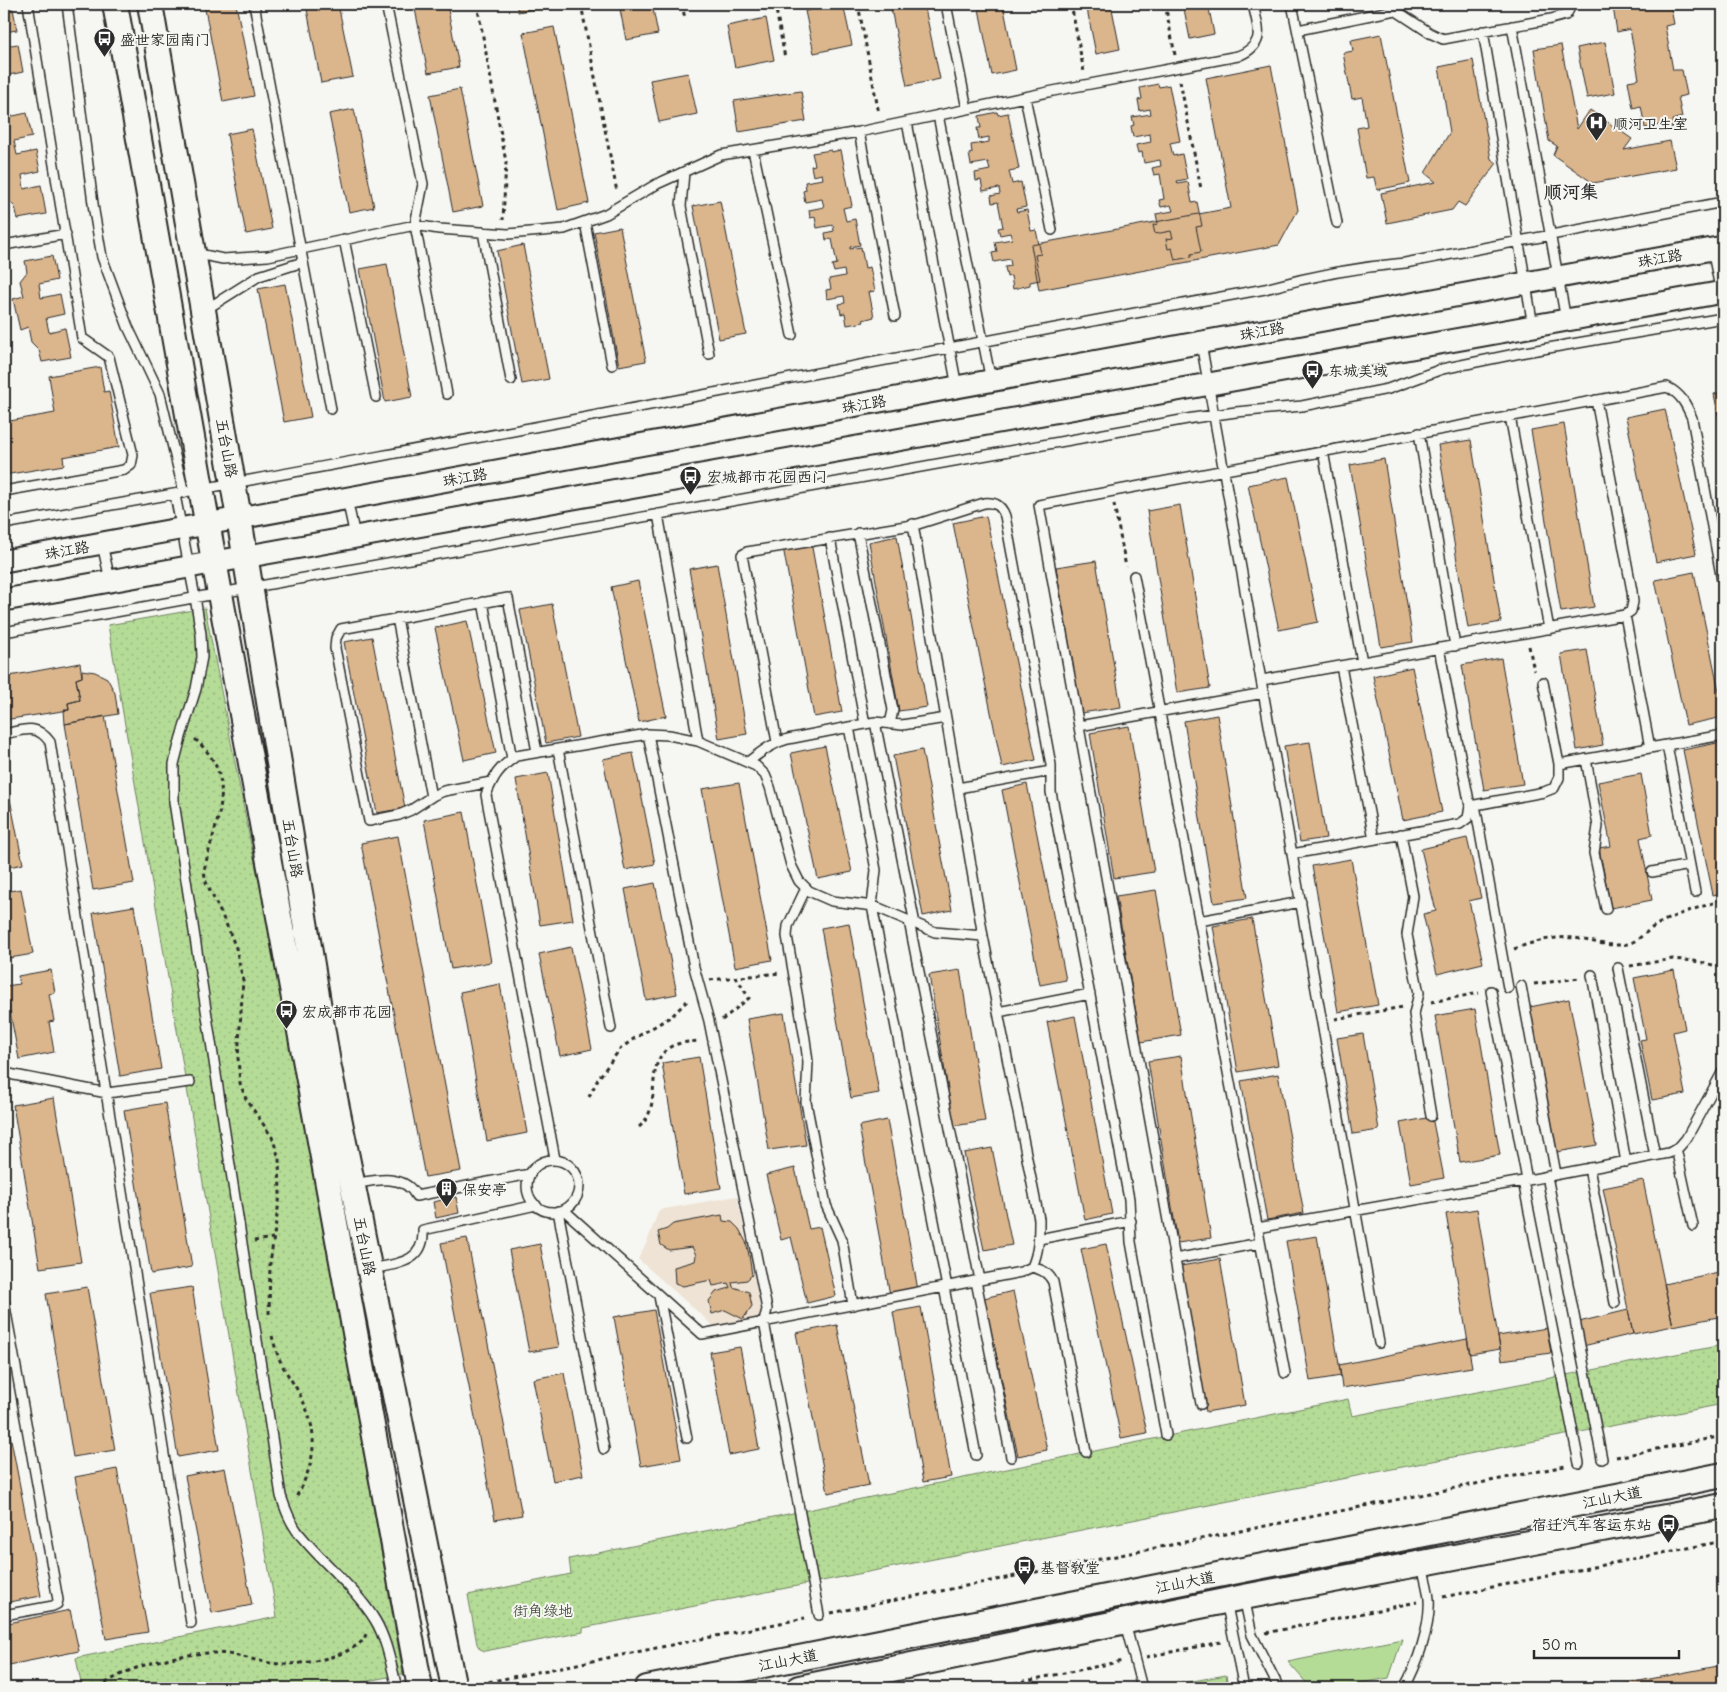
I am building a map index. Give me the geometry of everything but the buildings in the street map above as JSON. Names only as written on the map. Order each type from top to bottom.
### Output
[{"type":"main road","name":"五台山路","points":[[115,4],[187,492],[208,524],[220,592],[341,1186],[420,1688]]},
{"type":"main road","name":"五台山路","points":[[150,4],[251,586],[328,1063],[341,1186],[370,1269],[460,1687]]},
{"type":"main road","name":"江山大道","points":[[647,1688],[1723,1475]]},
{"type":"main road","name":"江山大道","points":[[799,1688],[1235,1599],[1723,1506]]},
{"type":"street","name":"珠江路","points":[[4,561],[1718,248]]},
{"type":"street","points":[[4,600],[1722,292]]},
{"type":"lane","points":[[4,491],[124,470],[131,465],[133,455],[109,357],[82,338],[28,4]]},
{"type":"lane","points":[[67,4],[94,211],[102,257],[128,327],[160,394],[187,492],[181,529],[189,566],[202,657],[196,689],[174,764],[174,802],[281,1496],[296,1530],[355,1593],[374,1619],[384,1637],[397,1688]]},
{"type":"lane","points":[[254,4],[331,409]]},
{"type":"lane","points":[[386,4],[423,184],[416,225],[447,394]]},
{"type":"lane","points":[[946,4],[967,109]]},
{"type":"lane","points":[[193,253],[223,259],[268,256],[416,225],[439,229],[502,234],[564,229],[606,214],[657,184],[721,155],[859,132],[1086,84],[1238,56],[1254,47],[1259,36],[1253,4]]},
{"type":"lane","points":[[1292,4],[1337,223]]},
{"type":"lane","points":[[1298,30],[1395,7],[1430,33],[1443,38],[1551,19],[1566,15],[1572,4]]},
{"type":"lane","points":[[1512,26],[1566,320]]},
{"type":"lane","points":[[1483,30],[1533,326]]},
{"type":"lane","points":[[1025,97],[1052,230]]},
{"type":"lane","points":[[938,115],[991,381]]},
{"type":"lane","points":[[906,122],[957,387]]},
{"type":"lane","points":[[859,132],[895,316]]},
{"type":"lane","points":[[753,150],[792,335]]},
{"type":"lane","points":[[684,172],[682,206],[709,354]]},
{"type":"lane","points":[[4,524],[233,484],[1265,289],[1371,266],[1405,263],[1723,202]]},
{"type":"lane","points":[[585,222],[612,365]]},
{"type":"lane","points":[[483,232],[511,380]]},
{"type":"lane","points":[[4,245],[66,234]]},
{"type":"lane","points":[[344,239],[376,397]]},
{"type":"lane","points":[[1718,248],[1722,292]]},
{"type":"lane","points":[[203,311],[260,276],[303,262]]},
{"type":"lane","points":[[4,632],[251,586],[1214,415],[1302,406],[1388,390],[1442,369],[1526,352],[1723,318]]},
{"type":"lane","points":[[1201,342],[1379,1343]]},
{"type":"lane","points":[[1201,1404],[1039,505],[1667,388],[1678,393],[1692,418],[1720,553],[1723,586]]},
{"type":"lane","points":[[1262,680],[1625,615],[1631,611],[1634,602],[1596,400]]},
{"type":"lane","points":[[1510,416],[1549,629]]},
{"type":"lane","points":[[1419,433],[1455,646]]},
{"type":"lane","points":[[1323,451],[1362,662]]},
{"type":"lane","points":[[347,498],[355,536]]},
{"type":"lane","points":[[777,742],[742,555],[747,552],[913,524],[984,503],[992,502],[999,505],[1002,510],[1051,771],[1051,792],[1129,1199],[1131,1242],[1166,1435]]},
{"type":"lane","points":[[658,514],[698,741]]},
{"type":"lane","points":[[913,524],[983,936],[1039,1219],[1040,1239],[1037,1255],[1032,1267]]},
{"type":"lane","points":[[858,533],[893,710],[890,724]]},
{"type":"lane","points":[[830,538],[865,724]]},
{"type":"lane","points":[[102,543],[110,580]]},
{"type":"lane","points":[[1134,576],[1284,1373]]},
{"type":"lane","points":[[491,782],[444,792],[399,815],[369,821],[335,648],[336,638],[341,630],[508,598],[537,752]]},
{"type":"lane","points":[[483,602],[512,759]]},
{"type":"lane","points":[[1625,615],[1650,748]]},
{"type":"lane","points":[[397,618],[431,797]]},
{"type":"lane","points":[[1438,648],[1473,806],[1508,988]]},
{"type":"lane","points":[[1341,666],[1374,839]]},
{"type":"lane","points":[[1473,806],[1544,792],[1554,788],[1559,778],[1559,764],[1543,682]]},
{"type":"lane","points":[[1079,726],[1264,693]]},
{"type":"lane","points":[[748,762],[777,742],[875,722],[902,725],[946,718]]},
{"type":"lane","points":[[875,722],[1012,1458]]},
{"type":"lane","points":[[849,727],[876,870],[872,906],[946,1287],[976,1455]]},
{"type":"lane","points":[[4,734],[30,729],[37,730],[50,742],[191,1623]]},
{"type":"lane","points":[[648,734],[767,1309],[764,1322],[819,1615]]},
{"type":"lane","points":[[555,1159],[486,795],[491,782],[501,766],[516,756],[648,734],[669,735],[698,741],[756,766],[765,775],[791,865],[799,881],[806,888],[832,901],[872,906],[935,932],[983,936]]},
{"type":"lane","points":[[1559,764],[1723,735]]},
{"type":"lane","points":[[1667,745],[1694,892]]},
{"type":"lane","points":[[558,749],[611,1028]]},
{"type":"lane","points":[[1586,759],[1598,826],[1594,853],[1606,909]]},
{"type":"lane","points":[[958,788],[1051,771]]},
{"type":"lane","points":[[1292,854],[1460,824],[1468,818],[1473,806]]},
{"type":"lane","points":[[1402,834],[1413,896],[1407,935],[1419,993],[1414,1014],[1431,1116]]},
{"type":"lane","points":[[1652,872],[1690,865]]},
{"type":"lane","points":[[806,888],[788,926],[787,936],[808,1062],[806,1102],[826,1205],[842,1240],[853,1305]]},
{"type":"lane","points":[[1199,921],[1301,902]]},
{"type":"lane","points":[[1618,968],[1655,1156]]},
{"type":"lane","points":[[1592,975],[1626,1162]]},
{"type":"lane","points":[[1521,986],[1602,1459]]},
{"type":"lane","points":[[1491,991],[1579,1463]]},
{"type":"lane","points":[[998,1012],[1090,994]]},
{"type":"lane","points":[[1257,1228],[1669,1153],[1686,1139],[1723,1071]]},
{"type":"lane","points":[[4,1073],[107,1093],[190,1082]]},
{"type":"lane","points":[[1676,1148],[1693,1226]]},
{"type":"lane","points":[[555,1159],[571,1166],[579,1181],[580,1190],[571,1206],[561,1211],[546,1211],[536,1205],[528,1194],[527,1186],[530,1174],[538,1164],[546,1160],[555,1159]]},
{"type":"lane","points":[[1589,1168],[1615,1303]]},
{"type":"lane","points":[[341,1186],[375,1180],[391,1180],[408,1186],[416,1196],[530,1174]]},
{"type":"lane","points":[[370,1269],[396,1264],[412,1256],[422,1247],[424,1240],[423,1230],[536,1205]]},
{"type":"lane","points":[[561,1211],[702,1334],[978,1281],[1020,1272],[1032,1267],[1044,1271],[1053,1282],[1086,1452]]},
{"type":"lane","points":[[561,1211],[604,1449]]},
{"type":"lane","points":[[1040,1239],[1131,1221]]},
{"type":"lane","points":[[1175,1259],[1260,1243]]},
{"type":"lane","points":[[659,1296],[687,1438]]},
{"type":"lane","points":[[4,1301],[58,1600],[57,1604],[53,1606],[4,1615]]},
{"type":"lane","points":[[1404,1688],[1422,1644],[1428,1621],[1429,1600],[1422,1564]]},
{"type":"lane","points":[[1235,1599],[1279,1688]]},
{"type":"lane","points":[[1235,1599],[1235,1639],[1244,1688]]},
{"type":"lane","points":[[1124,1621],[1142,1688]]},
{"type":"path","points":[[477,4],[506,162],[502,234]]},
{"type":"path","points":[[581,4],[620,206]]},
{"type":"path","points":[[682,4],[685,19]]},
{"type":"path","points":[[775,4],[786,58]]},
{"type":"path","points":[[858,4],[881,127]]},
{"type":"path","points":[[1071,4],[1086,84]]},
{"type":"path","points":[[1165,4],[1201,189]]},
{"type":"path","points":[[1112,491],[1127,574],[1134,576]]},
{"type":"path","points":[[1527,633],[1536,679],[1543,682]]},
{"type":"path","points":[[183,729],[205,748],[222,782],[222,802],[204,871],[206,882],[228,926],[236,948],[243,980],[238,1058],[240,1083],[246,1099],[272,1137],[279,1158],[280,1195],[274,1227],[268,1290],[270,1322]]},
{"type":"path","points":[[1502,957],[1514,949],[1536,941],[1572,938],[1627,944],[1643,936],[1656,925],[1723,900]]},
{"type":"path","points":[[589,1096],[598,1079],[620,1049],[672,1016],[699,984],[736,977],[794,971]]},
{"type":"path","points":[[710,1029],[749,998],[736,977]]},
{"type":"path","points":[[639,1127],[648,1115],[652,1105],[654,1074],[659,1059],[664,1052],[673,1046],[684,1043],[712,1039]]},
{"type":"path","points":[[271,1329],[279,1359],[301,1396],[309,1416],[313,1440],[313,1457],[306,1480],[287,1513]]},
{"type":"path","points":[[1602,1459],[1723,1436]]},
{"type":"path","points":[[460,1687],[1579,1463]]},
{"type":"path","points":[[1252,1636],[1723,1541]]},
{"type":"path","points":[[365,1625],[372,1636]]},
{"type":"path","points":[[99,1688],[148,1663],[176,1658],[214,1653],[247,1657],[270,1663],[293,1664],[328,1657],[349,1650],[362,1641],[368,1630]]},
{"type":"path","points":[[991,1688],[1235,1639]]},
{"type":"shaded area","points":[[737,1196],[761,1310],[757,1321],[717,1329],[638,1259],[647,1242],[659,1210]]},
{"type":"green space","points":[[205,608],[251,845],[274,949],[403,1674],[332,1688],[82,1688],[76,1658],[277,1617],[108,625]]},
{"type":"green space","name":"街角绿地","points":[[1723,1345],[1723,1404],[583,1628],[583,1632],[485,1651],[480,1649],[477,1644],[468,1595],[571,1574],[569,1559],[1348,1399],[1352,1416]]},
{"type":"green space","points":[[1402,1639],[1389,1678],[1334,1688],[1311,1688],[1288,1662]]},
{"type":"green space","points":[[1226,1675],[1228,1688],[1160,1687]]},
{"type":"place","name":"盛世家园南门","points":[[104,58]]},
{"type":"place","name":"顺河卫生室","points":[[1597,142]]},
{"type":"place","name":"东城美域","points":[[1312,389]]},
{"type":"place","name":"宏城都市花园西门","points":[[691,495]]},
{"type":"place","name":"宏成都市花园","points":[[286,1030]]},
{"type":"place","name":"保安亭","points":[[446,1208]]},
{"type":"place","name":"宿迁汽车客运东站","points":[[1668,1543]]},
{"type":"place","name":"基督教堂","points":[[1024,1586]]},
{"type":"district","name":"顺河集","points":[[1571,191]]}]
